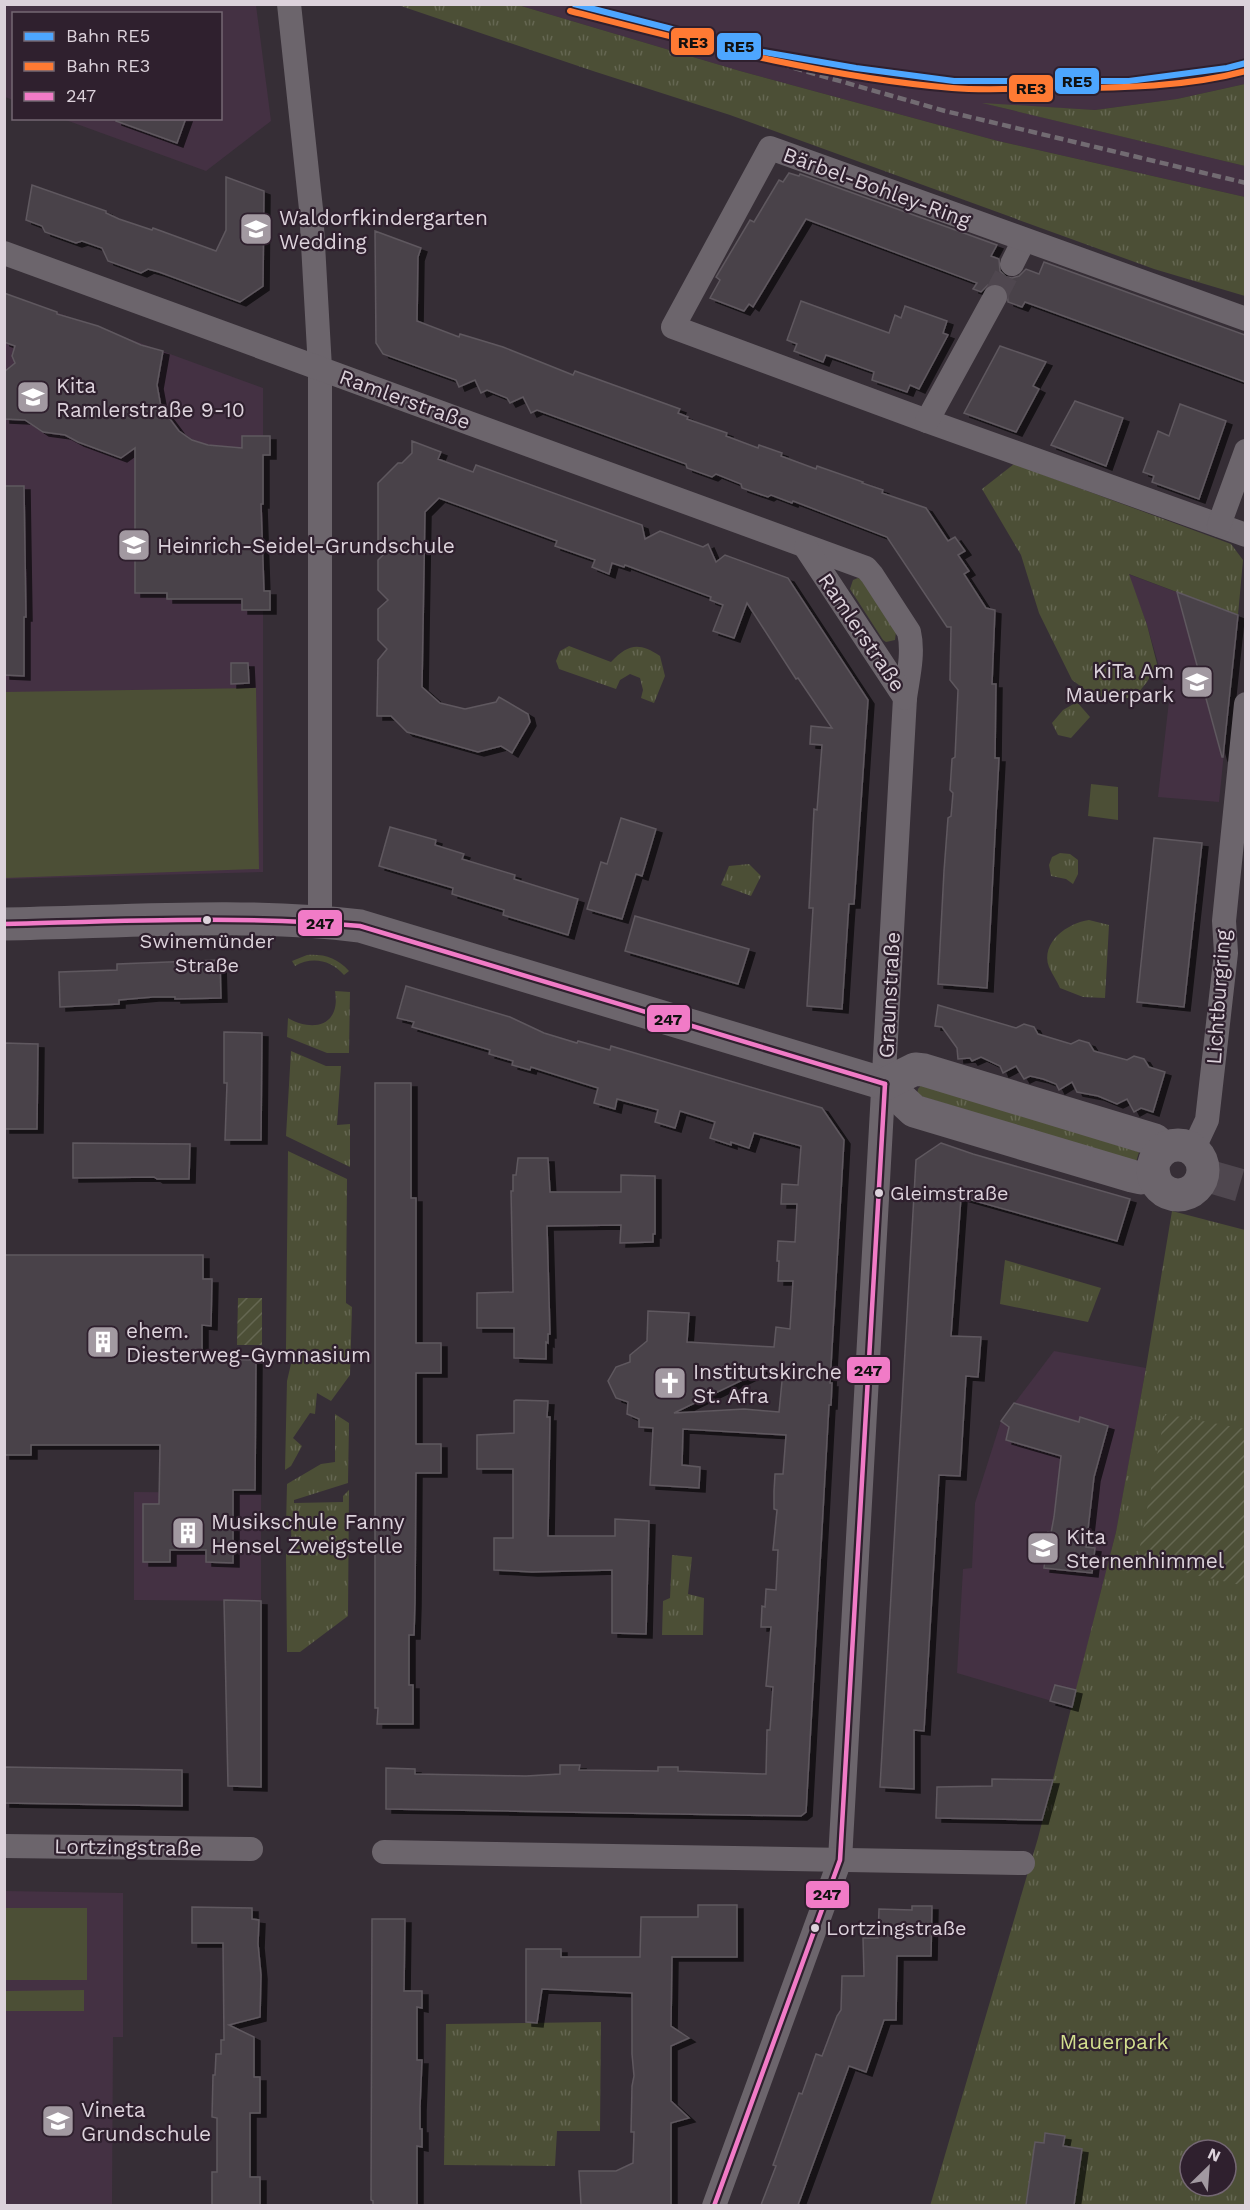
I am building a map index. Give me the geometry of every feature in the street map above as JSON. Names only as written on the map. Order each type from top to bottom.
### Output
[{"type":"street","points":[[289,4],[311,209],[320,368],[320,922]]},
{"type":"street","name":"Bärbel-Bohley-Ring","points":[[1245,319],[770,148],[672,327],[1245,535]]},
{"type":"street","points":[[1012,264],[1024,240]]},
{"type":"street","name":"Ramlerstraße","points":[[4,253],[806,548],[866,568],[909,632],[911,643],[905,698]]},
{"type":"street","points":[[927,421],[995,297]]},
{"type":"street","points":[[1219,525],[1245,451]]},
{"type":"street","name":"Ramlerstraße","points":[[806,548],[905,698]]},
{"type":"street","name":"Graunstraße","points":[[714,2205],[840,1860],[905,698]]},
{"type":"street","name":"Lichtburgring","points":[[1184,1165],[1207,1120],[1226,953],[1224,921],[1239,843],[1245,704]]},
{"type":"street","points":[[4,924],[224,920],[320,922],[360,926],[885,1084],[915,1069],[924,1070],[1155,1140],[1184,1165]]},
{"type":"street","name":"Lortzingstraße","points":[[4,1846],[251,1849]]},
{"type":"street","points":[[384,1852],[1023,1863]]},
{"type":"shaded area","points":[[4,5],[256,5],[271,121],[206,171],[66,120],[222,120],[222,12],[12,12],[12,100],[5,97]]},
{"type":"shaded area","points":[[518,5],[1245,5],[1245,84],[1177,99],[1095,110],[987,104],[1245,166],[1245,197],[998,141],[740,71]]},
{"type":"shaded area","name":"Heinrich-Seidel-Grundschule","points":[[20,299],[263,388],[263,872],[5,879],[4,344]]},
{"type":"shaded area","name":"KiTa Am Mauerpark","points":[[1128,574],[1238,615],[1219,802],[1158,797],[1169,701],[1147,625]]},
{"type":"shaded area","name":"Kita Sternenhimmel","points":[[1054,1351],[1146,1368],[1117,1528],[1072,1707],[957,1673],[963,1569],[972,1568],[975,1503],[1001,1421]]},
{"type":"shaded area","points":[[134,1492],[261,1493],[261,1601],[134,1600]]},
{"type":"shaded area","name":"Vineta Grundschule","points":[[5,1891],[123,1893],[123,2037],[113,2037],[112,2205],[5,2206]]},
{"type":"green space","points":[[398,5],[518,5],[740,71],[998,141],[1245,197],[1245,296],[1154,269],[730,115]]},
{"type":"green space","points":[[1245,84],[1245,166],[982,103],[1095,110],[1177,99]]},
{"type":"green space","points":[[1014,464],[1231,544],[1243,560],[1238,615],[1129,574],[1147,625],[1157,664],[1138,693],[1128,698],[1107,699],[1086,690],[1072,680],[1039,613],[1021,555],[982,489]]},
{"type":"green space","points":[[862,579],[896,632],[895,640],[886,642],[883,640],[850,589],[853,580]]},
{"type":"green space","points":[[569,646],[611,662],[628,648],[640,647],[653,651],[660,656],[665,676],[654,703],[641,698],[643,690],[640,678],[630,674],[620,680],[616,689],[559,669],[556,661],[560,651]]},
{"type":"green space","points":[[256,688],[259,869],[5,878],[5,692]]},
{"type":"green space","points":[[1077,702],[1090,717],[1071,738],[1058,735],[1052,723],[1063,710]]},
{"type":"green space","points":[[1091,784],[1118,787],[1118,820],[1088,816]]},
{"type":"green space","points":[[1060,853],[1070,854],[1078,860],[1078,874],[1073,884],[1066,879],[1051,876],[1049,865],[1052,857]]},
{"type":"green space","points":[[749,864],[761,876],[751,896],[721,885],[729,866]]},
{"type":"green space","points":[[1089,920],[1109,925],[1105,998],[1083,997],[1060,988],[1047,958],[1048,950],[1058,935],[1073,925]]},
{"type":"green space","points":[[307,955],[330,958],[349,971],[344,975],[333,966],[315,960],[295,966],[292,961]]},
{"type":"green space","points":[[335,991],[350,992],[349,1053],[327,1053],[287,1037],[288,1018],[298,1023],[316,1025],[330,1018],[336,1003]]},
{"type":"green space","points":[[291,1051],[326,1066],[341,1066],[337,1125],[350,1124],[350,1167],[286,1136]]},
{"type":"green space","points":[[922,1084],[1139,1152],[1136,1162],[917,1095]]},
{"type":"green space","points":[[288,1151],[347,1179],[346,1303],[352,1307],[350,1375],[331,1401],[317,1393],[315,1414],[310,1413],[293,1438],[302,1446],[291,1466],[285,1470],[287,1381],[294,1351],[286,1350]]},
{"type":"green space","name":"Mauerpark","points":[[1172,1211],[1245,1230],[1245,2205],[930,2206],[1038,1838],[1116,1532]]},
{"type":"green space","points":[[1005,1260],[1101,1288],[1088,1322],[1000,1304]]},
{"type":"green space","points":[[238,1298],[262,1298],[262,1345],[237,1345]]},
{"type":"green space","points":[[335,1414],[349,1423],[348,1483],[294,1500],[294,1503],[343,1502],[343,1496],[349,1490],[348,1616],[300,1652],[287,1652],[286,1554],[292,1553],[291,1527],[286,1526],[287,1484],[321,1464],[335,1462]]},
{"type":"green space","points":[[1165,1414],[1245,1429],[1245,1586],[1137,1562]]},
{"type":"green space","points":[[672,1555],[692,1557],[688,1594],[704,1598],[703,1635],[662,1635],[663,1601],[670,1598]]},
{"type":"green space","points":[[5,1908],[87,1908],[87,1980],[5,1980]]},
{"type":"green space","points":[[84,1990],[84,2011],[5,2011],[5,1991]]},
{"type":"green space","points":[[601,2022],[600,2131],[557,2131],[555,2166],[444,2165],[446,2024]]},
{"type":"building","points":[[116,120],[185,120],[177,143]]},
{"type":"building","points":[[789,173],[799,176],[800,174],[997,245],[991,256],[999,259],[1000,271],[1006,277],[1019,276],[1026,269],[1039,274],[1044,262],[1245,335],[1245,382],[1025,302],[1022,307],[1008,302],[1007,290],[1001,284],[988,285],[981,292],[973,289],[977,283],[806,219],[753,307],[749,304],[744,311],[710,298],[720,280],[716,277],[750,220],[754,222],[779,180],[783,182]]},
{"type":"building","points":[[226,177],[264,191],[263,286],[240,302],[159,272],[148,269],[141,273],[108,261],[102,248],[82,241],[76,243],[45,232],[42,226],[26,220],[32,185],[106,211],[119,219],[152,230],[153,228],[216,251],[226,230]]},
{"type":"building","points":[[375,231],[421,248],[418,257],[417,321],[459,337],[460,334],[503,347],[573,375],[575,371],[680,409],[678,413],[688,417],[687,419],[727,433],[726,436],[758,448],[759,445],[816,469],[817,466],[883,490],[882,493],[926,508],[948,541],[955,537],[965,551],[958,555],[969,571],[964,574],[986,608],[995,610],[992,684],[996,684],[995,758],[999,758],[987,988],[938,984],[948,818],[951,816],[953,793],[950,790],[952,759],[955,757],[958,690],[950,680],[951,627],[947,627],[887,537],[793,501],[792,503],[771,495],[768,497],[742,488],[741,484],[716,474],[712,477],[687,468],[686,464],[537,410],[531,413],[523,397],[510,403],[507,398],[487,390],[481,393],[475,380],[459,387],[456,380],[383,354],[376,343]]},
{"type":"building","points":[[4,293],[57,312],[57,314],[98,326],[141,345],[163,351],[157,385],[161,407],[179,431],[192,440],[208,445],[242,448],[242,436],[270,436],[270,455],[263,455],[263,504],[261,504],[264,591],[270,591],[270,610],[242,610],[242,599],[167,599],[167,593],[135,593],[135,448],[121,458],[65,435],[43,432],[25,420],[4,419],[4,372],[15,363],[12,356],[15,346],[4,342]]},
{"type":"building","points":[[801,301],[889,333],[895,315],[901,318],[905,306],[947,321],[943,333],[948,335],[919,389],[910,385],[907,392],[872,380],[874,372],[826,355],[823,362],[794,351],[797,344],[787,340]]},
{"type":"building","points":[[1000,346],[1046,362],[1033,386],[1039,389],[1016,432],[964,413]]},
{"type":"building","points":[[1075,401],[1123,418],[1106,466],[1051,445]]},
{"type":"building","points":[[1180,404],[1226,421],[1199,499],[1152,482],[1154,476],[1143,472],[1158,431],[1169,436]]},
{"type":"building","points":[[412,441],[441,452],[438,459],[473,472],[476,465],[642,525],[645,539],[660,531],[703,547],[708,544],[716,562],[725,555],[788,578],[868,700],[854,904],[849,904],[842,1009],[807,1006],[813,908],[809,908],[814,809],[817,810],[822,745],[810,744],[811,726],[832,728],[798,678],[796,679],[747,603],[734,638],[713,631],[723,605],[710,600],[711,597],[625,565],[624,567],[612,563],[609,574],[592,567],[595,560],[555,546],[557,541],[439,498],[425,512],[422,687],[440,703],[465,709],[496,702],[499,697],[528,714],[530,722],[512,753],[501,746],[478,752],[407,732],[391,716],[377,716],[378,660],[387,649],[378,640],[378,609],[388,600],[378,590],[378,560],[388,550],[378,540],[378,483],[412,453]]},
{"type":"building","points":[[4,486],[24,486],[26,617],[24,617],[24,676],[4,675]]},
{"type":"building","points":[[1177,592],[1238,615],[1223,757],[1222,757]]},
{"type":"building","points":[[231,663],[248,663],[249,683],[231,684]]},
{"type":"building","points":[[621,818],[656,829],[642,876],[636,874],[622,919],[587,909],[601,862],[607,864]]},
{"type":"building","points":[[390,827],[436,840],[435,845],[464,854],[462,859],[515,875],[514,879],[578,899],[568,935],[503,915],[504,910],[452,894],[453,888],[379,866]]},
{"type":"building","points":[[1154,838],[1202,843],[1184,1007],[1137,1002]]},
{"type":"building","points":[[635,916],[749,949],[738,984],[625,951]]},
{"type":"building","points":[[220,960],[221,998],[153,997],[119,1000],[119,1004],[60,1007],[59,972],[117,970],[117,964]]},
{"type":"building","points":[[406,986],[510,1017],[544,1033],[577,1043],[578,1041],[610,1050],[611,1046],[822,1108],[844,1140],[830,1383],[832,1383],[831,1405],[829,1405],[806,1812],[801,1816],[386,1809],[386,1768],[415,1769],[415,1774],[526,1776],[560,1774],[560,1765],[580,1765],[579,1770],[658,1771],[658,1767],[678,1767],[678,1771],[766,1774],[767,1730],[770,1730],[773,1687],[766,1686],[771,1627],[761,1627],[762,1606],[765,1607],[766,1589],[776,1590],[778,1550],[773,1550],[777,1510],[774,1509],[775,1474],[783,1474],[786,1435],[683,1429],[682,1465],[700,1467],[699,1488],[650,1485],[653,1428],[639,1427],[639,1419],[627,1414],[628,1402],[616,1398],[608,1381],[616,1367],[630,1362],[630,1355],[647,1341],[648,1311],[689,1313],[687,1342],[774,1347],[776,1327],[790,1329],[793,1281],[778,1281],[778,1241],[795,1242],[797,1204],[781,1204],[782,1184],[798,1185],[801,1146],[754,1133],[749,1148],[731,1142],[731,1145],[710,1138],[715,1122],[680,1111],[675,1128],[655,1122],[658,1110],[617,1099],[615,1109],[594,1103],[598,1088],[531,1067],[530,1070],[512,1065],[513,1061],[489,1054],[490,1050],[412,1027],[414,1022],[397,1018]],"holes":[[[757,1370],[783,1371],[779,1412],[744,1409],[674,1413],[751,1376]]]},
{"type":"building","points":[[938,1005],[1016,1028],[1024,1024],[1034,1027],[1038,1034],[1071,1044],[1079,1040],[1089,1043],[1094,1051],[1127,1060],[1134,1056],[1144,1059],[1149,1067],[1165,1072],[1153,1112],[1141,1108],[1134,1112],[1127,1099],[1117,1104],[1098,1096],[1077,1092],[1072,1082],[1059,1090],[1056,1084],[1043,1079],[1030,1076],[1024,1079],[1016,1066],[1003,1073],[1000,1066],[981,1057],[972,1061],[970,1058],[958,1059],[957,1048],[942,1027],[935,1026]]},
{"type":"building","points":[[224,1032],[262,1033],[261,1140],[225,1140],[227,1083],[224,1083]]},
{"type":"building","points":[[4,1043],[38,1044],[37,1129],[4,1129]]},
{"type":"building","points":[[375,1083],[411,1083],[411,1198],[416,1198],[416,1343],[441,1343],[441,1373],[416,1373],[416,1444],[441,1444],[441,1473],[416,1473],[414,1635],[409,1635],[409,1685],[413,1685],[413,1724],[377,1724],[378,1708],[375,1708]]},
{"type":"building","points":[[73,1143],[190,1144],[189,1179],[73,1178]]},
{"type":"building","points":[[941,1143],[1130,1199],[1117,1241],[961,1197],[951,1336],[981,1337],[978,1377],[966,1376],[960,1476],[939,1475],[924,1731],[914,1730],[914,1789],[880,1787],[916,1160]]},
{"type":"building","points":[[518,1158],[548,1158],[550,1192],[621,1192],[621,1175],[655,1176],[653,1242],[620,1243],[621,1225],[547,1226],[550,1334],[548,1334],[548,1343],[546,1342],[546,1359],[514,1358],[514,1328],[477,1328],[477,1293],[513,1292],[511,1191],[513,1191],[513,1175],[516,1175]]},
{"type":"building","name":"ehem. Diesterweg-Gymnasium","points":[[4,1255],[203,1255],[203,1279],[212,1279],[211,1326],[202,1325],[202,1359],[256,1360],[255,1490],[233,1490],[233,1563],[206,1562],[206,1550],[170,1550],[170,1562],[143,1562],[143,1504],[159,1504],[160,1445],[31,1445],[31,1455],[4,1455]]},
{"type":"building","points":[[514,1401],[548,1401],[547,1417],[550,1417],[548,1536],[615,1536],[615,1519],[649,1521],[646,1634],[612,1633],[612,1570],[532,1572],[494,1570],[494,1538],[513,1538],[513,1469],[477,1469],[477,1435],[514,1433]]},
{"type":"building","points":[[1014,1403],[1079,1422],[1080,1417],[1108,1426],[1094,1477],[1086,1547],[1095,1548],[1092,1573],[1044,1568],[1048,1532],[1051,1533],[1054,1517],[1061,1456],[1006,1440],[1009,1427],[1001,1421]]},
{"type":"building","points":[[224,1600],[261,1601],[261,1787],[228,1786]]},
{"type":"building","points":[[1055,1685],[1076,1690],[1072,1707],[1050,1701]]},
{"type":"building","points":[[4,1767],[182,1770],[182,1806],[4,1803]]},
{"type":"building","points":[[992,1779],[1053,1780],[1042,1820],[936,1818],[937,1787],[992,1786]]},
{"type":"building","points":[[698,1905],[737,1905],[737,1957],[672,1957],[671,2026],[689,2038],[671,2046],[671,2101],[689,2118],[671,2123],[671,2205],[581,2205],[579,2171],[616,2171],[633,2163],[634,2132],[631,2132],[634,2076],[632,1993],[542,1989],[537,2023],[526,2022],[526,1949],[561,1949],[561,1957],[640,1957],[641,1917],[698,1917]]},
{"type":"building","points":[[912,1906],[932,1906],[931,1956],[897,1956],[896,2020],[884,2020],[866,2072],[849,2066],[798,2205],[761,2205],[799,2093],[802,2094],[816,2054],[822,2056],[841,2010],[842,1976],[864,1976],[863,1938],[878,1938],[879,1909],[912,1910]]},
{"type":"building","points":[[192,1907],[252,1908],[252,1919],[259,1920],[260,2017],[229,2025],[254,2037],[254,2077],[260,2077],[260,2113],[250,2113],[250,2177],[260,2177],[260,2205],[212,2205],[212,2172],[217,2172],[217,2118],[212,2117],[213,2075],[215,2075],[216,2054],[221,2054],[221,2040],[224,2040],[223,1943],[192,1943]]},
{"type":"building","points":[[372,1919],[405,1919],[404,1991],[422,1991],[422,2008],[417,2007],[417,2060],[422,2060],[420,2129],[422,2129],[422,2147],[417,2146],[417,2205],[373,2205],[371,2200]]},
{"type":"building","points":[[1045,2133],[1065,2136],[1063,2146],[1082,2149],[1074,2205],[1026,2205],[1035,2142],[1044,2143]]},
{"type":"tunnel","points":[[995,297],[1012,264]]},
{"type":"tunnel","points":[[1208,1176],[1246,1187]]},
{"type":"railway","points":[[573,5],[945,111],[1246,183]]},
{"type":"rail line","name":"RE5","points":[[574,4],[758,51],[856,68],[954,81],[1129,81],[1227,68],[1246,63]]},
{"type":"rail line","name":"RE3","points":[[570,11],[712,47],[807,67],[903,83],[952,88],[1107,88],[1177,83],[1246,71]]},
{"type":"transit line","name":"247","points":[[4,924],[226,920],[360,926],[885,1084]]},
{"type":"transit line","name":"247","points":[[714,2206],[840,1860],[885,1084]]},
{"type":"place","name":"Waldorfkindergarten Wedding","points":[[256,229]]},
{"type":"place","name":"Kita Ramlerstraße 9-10","points":[[33,397]]},
{"type":"place","name":"Heinrich-Seidel-Grundschule","points":[[134,545]]},
{"type":"place","name":"KiTa Am Mauerpark","points":[[1197,682]]},
{"type":"place","name":"Swinemünder Straße","points":[[207,920]]},
{"type":"place","name":"Gleimstraße","points":[[879,1193]]},
{"type":"place","name":"ehem. Diesterweg-Gymnasium","points":[[103,1342]]},
{"type":"place","name":"Institutskirche St. Afra","points":[[670,1383]]},
{"type":"place","name":"Musikschule Fanny Hensel Zweigstelle","points":[[188,1533]]},
{"type":"place","name":"Kita Sternenhimmel","points":[[1043,1548]]},
{"type":"place","name":"Lortzingstraße","points":[[815,1928]]},
{"type":"place","name":"Vineta Grundschule","points":[[58,2121]]}]
